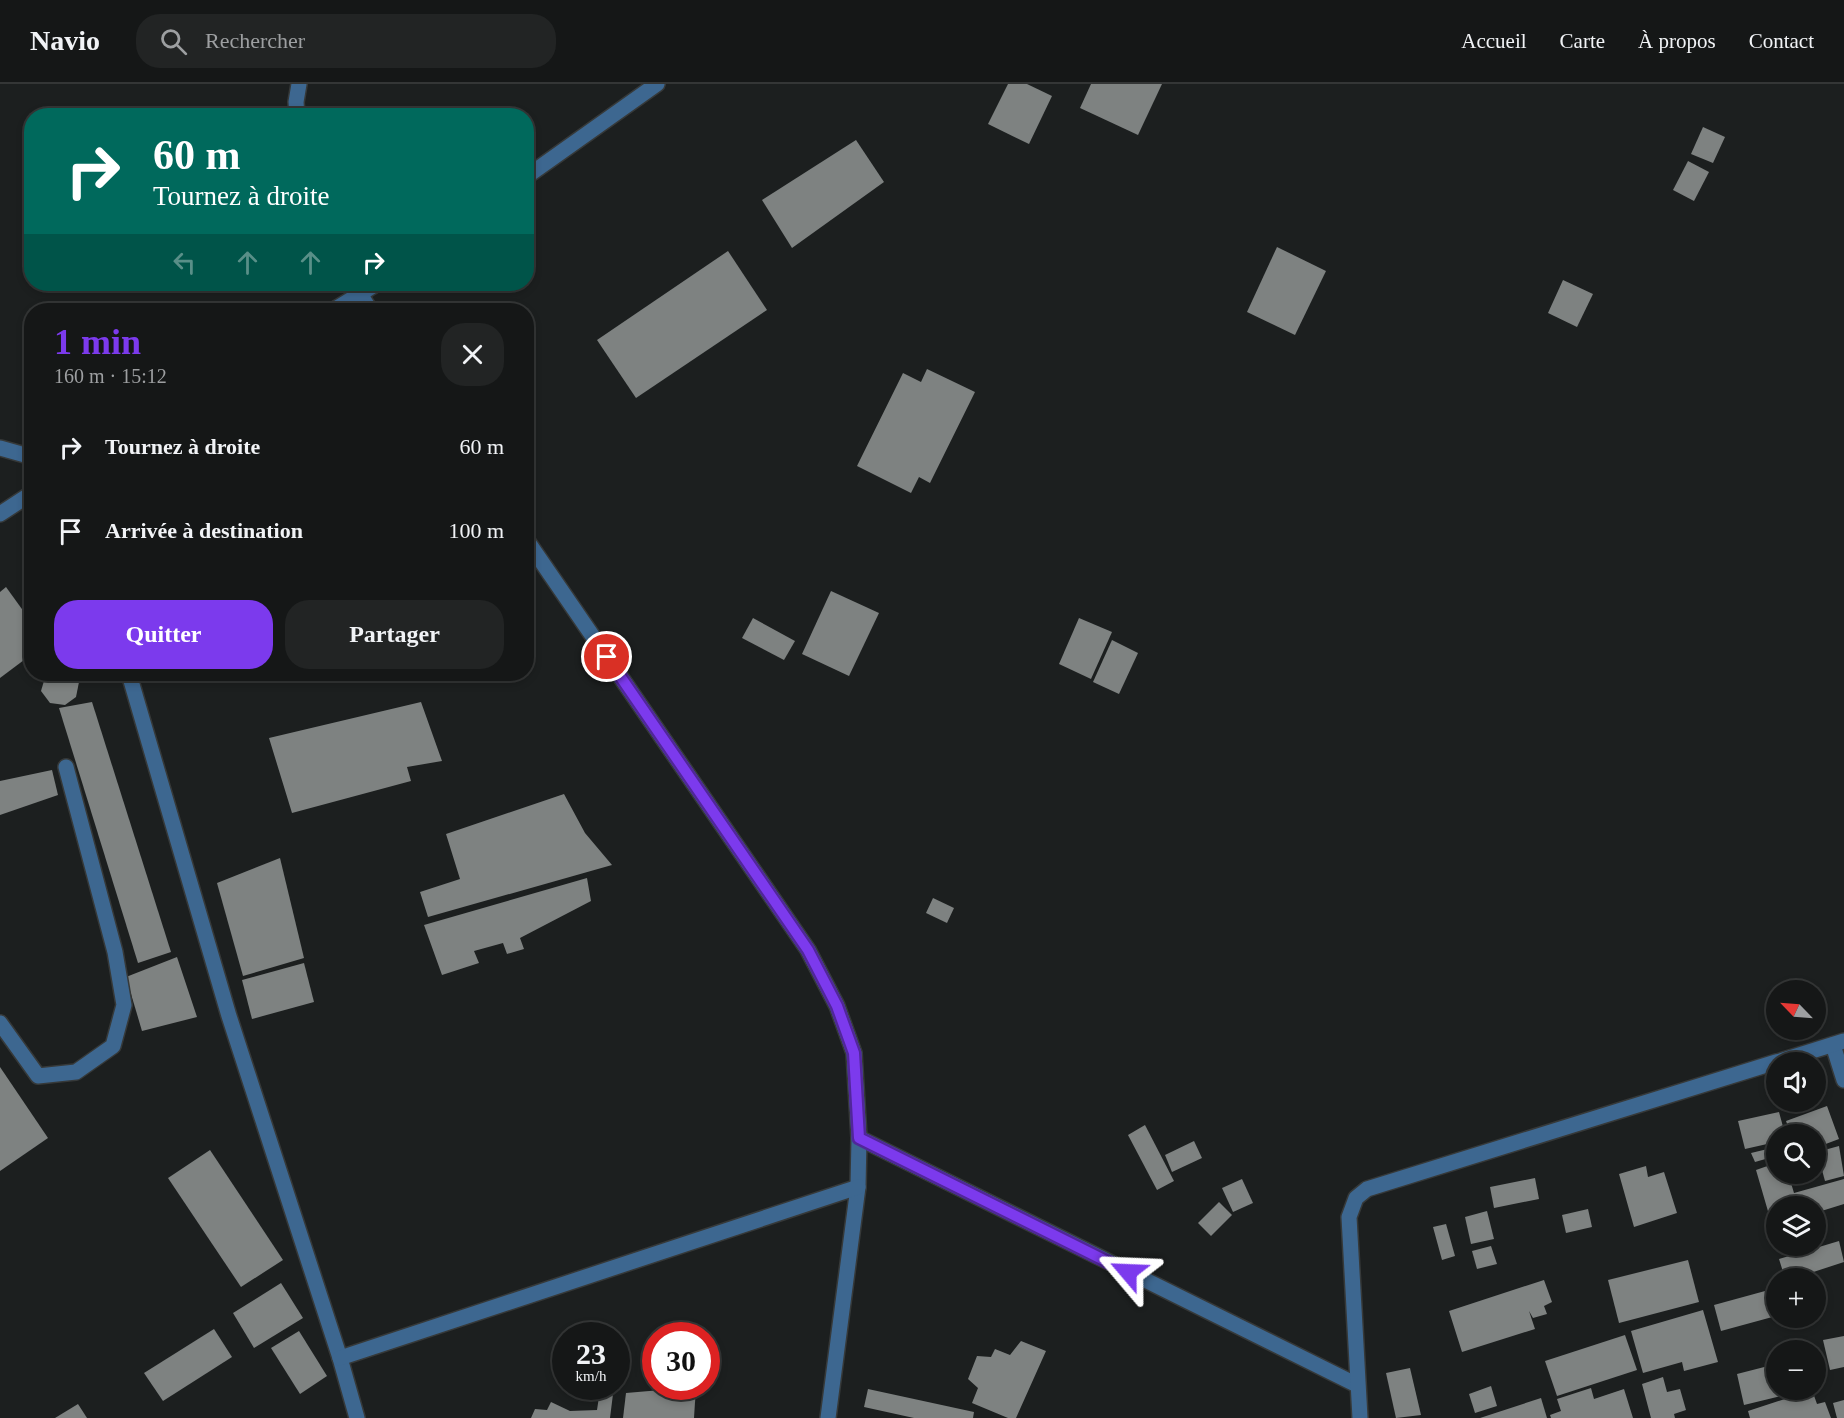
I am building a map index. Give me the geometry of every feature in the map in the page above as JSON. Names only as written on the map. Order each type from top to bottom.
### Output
[{"type":"street","points":[[296,108],[299,84]]},
{"type":"street","points":[[534,171],[657,84]]},
{"type":"street","points":[[341,303],[354,291]]},
{"type":"street","points":[[0,448],[24,455]]},
{"type":"street","points":[[0,514],[24,498]]},
{"type":"street","points":[[534,551],[808,950],[837,1006],[854,1053],[859,1138],[858,1187],[828,1418]]},
{"type":"street","points":[[131,681],[229,1016],[340,1358],[357,1418]]},
{"type":"street","points":[[0,1023],[38,1076],[76,1072],[113,1046],[124,1005],[115,952],[66,767]]},
{"type":"street","points":[[1810,1052],[1839,1043],[1844,1080]]},
{"type":"street","points":[[1360,1418],[1349,1217],[1356,1198],[1367,1189],[1766,1065]]},
{"type":"street","points":[[859,1138],[1357,1385]]},
{"type":"street","points":[[340,1358],[858,1187]]},
{"type":"building","points":[[1008,84],[1027,84],[1052,96],[1029,144],[988,124]]},
{"type":"building","points":[[1091,84],[1162,84],[1138,135],[1080,108]]},
{"type":"building","points":[[1703,127],[1725,137],[1713,163],[1691,154]]},
{"type":"building","points":[[856,140],[884,182],[792,248],[762,200]]},
{"type":"building","points":[[1688,161],[1709,172],[1694,201],[1673,190]]},
{"type":"building","points":[[1277,247],[1326,271],[1295,335],[1247,312]]},
{"type":"building","points":[[728,251],[767,310],[636,398],[597,340]]},
{"type":"building","points":[[1563,280],[1593,294],[1577,327],[1548,313]]},
{"type":"building","points":[[927,369],[975,392],[930,483],[919,477],[911,493],[857,466],[903,373],[921,382]]},
{"type":"building","points":[[6,587],[24,612],[24,660],[0,678],[0,592]]},
{"type":"building","points":[[831,591],[879,613],[849,676],[802,654]]},
{"type":"building","points":[[753,618],[795,641],[784,660],[742,638]]},
{"type":"building","points":[[1079,618],[1112,632],[1091,679],[1059,664]]},
{"type":"building","points":[[1112,640],[1138,653],[1119,694],[1093,682]]},
{"type":"building","points":[[44,681],[79,682],[76,697],[65,705],[50,703],[41,691]]},
{"type":"building","points":[[92,702],[171,952],[138,963],[59,708]]},
{"type":"building","points":[[421,702],[442,761],[407,767],[411,781],[292,813],[269,738]]},
{"type":"building","points":[[52,770],[58,795],[0,815],[0,781]]},
{"type":"building","points":[[564,794],[585,833],[612,865],[428,917],[420,892],[460,879],[446,834]]},
{"type":"building","points":[[280,858],[304,958],[243,976],[217,883]]},
{"type":"building","points":[[587,878],[591,901],[520,938],[524,949],[507,954],[503,943],[474,951],[479,963],[442,975],[424,925]]},
{"type":"building","points":[[933,898],[954,908],[947,923],[926,913]]},
{"type":"building","points":[[177,957],[197,1017],[142,1031],[126,977]]},
{"type":"building","points":[[304,963],[314,1002],[252,1019],[242,980]]},
{"type":"building","points":[[0,1067],[48,1138],[0,1171]]},
{"type":"building","points":[[1826,1106],[1839,1139],[1826,1144],[1826,1124],[1787,1124],[1786,1121],[1811,1112],[1826,1112]]},
{"type":"building","points":[[1779,1112],[1782,1124],[1766,1124],[1766,1144],[1745,1149],[1738,1121]]},
{"type":"building","points":[[1145,1125],[1174,1181],[1157,1190],[1128,1135]]},
{"type":"building","points":[[1194,1141],[1202,1158],[1172,1172],[1165,1155]]},
{"type":"building","points":[[1839,1146],[1844,1176],[1826,1181],[1826,1150]]},
{"type":"building","points":[[1766,1149],[1766,1159],[1755,1162],[1751,1153]]},
{"type":"building","points":[[210,1150],[283,1260],[241,1287],[168,1178]]},
{"type":"building","points":[[1646,1166],[1648,1177],[1664,1172],[1677,1213],[1634,1227],[1619,1174]]},
{"type":"building","points":[[1766,1166],[1766,1184],[1791,1184],[1794,1193],[1844,1179],[1844,1204],[1826,1210],[1826,1196],[1766,1196],[1766,1204],[1756,1170]]},
{"type":"building","points":[[1535,1178],[1539,1199],[1494,1208],[1490,1187]]},
{"type":"building","points":[[1242,1179],[1253,1203],[1233,1212],[1222,1188]]},
{"type":"building","points":[[1219,1202],[1232,1215],[1211,1236],[1198,1223]]},
{"type":"building","points":[[1588,1209],[1592,1227],[1566,1233],[1562,1215]]},
{"type":"building","points":[[1487,1211],[1494,1239],[1471,1244],[1465,1217]]},
{"type":"building","points":[[1446,1224],[1455,1256],[1442,1260],[1433,1227]]},
{"type":"building","points":[[1839,1241],[1844,1262],[1826,1268],[1782,1268],[1779,1259],[1789,1256],[1826,1256],[1826,1245]]},
{"type":"building","points":[[1491,1246],[1497,1264],[1477,1269],[1472,1251]]},
{"type":"building","points":[[1688,1260],[1699,1302],[1619,1323],[1608,1280]]},
{"type":"building","points":[[1544,1280],[1552,1302],[1544,1306],[1547,1314],[1533,1318],[1529,1311],[1535,1329],[1462,1352],[1449,1311]]},
{"type":"building","points":[[281,1283],[303,1318],[254,1348],[233,1313]]},
{"type":"building","points":[[1766,1291],[1766,1319],[1721,1331],[1714,1305]]},
{"type":"building","points":[[1703,1310],[1718,1362],[1684,1371],[1682,1362],[1643,1373],[1631,1331]]},
{"type":"building","points":[[214,1329],[232,1357],[163,1401],[144,1373]]},
{"type":"building","points":[[299,1331],[327,1376],[300,1394],[271,1348]]},
{"type":"building","points":[[1625,1335],[1637,1370],[1557,1396],[1545,1361]]},
{"type":"building","points":[[1844,1336],[1844,1367],[1830,1370],[1826,1340],[1823,1340]]},
{"type":"building","points":[[1021,1341],[1046,1351],[1016,1418],[1008,1418],[972,1403],[978,1388],[968,1379],[977,1356],[991,1357],[995,1349],[1010,1355]]},
{"type":"building","points":[[1766,1367],[1766,1400],[1744,1405],[1737,1374]]},
{"type":"building","points":[[1410,1368],[1421,1415],[1396,1418],[1386,1373]]},
{"type":"building","points":[[1663,1377],[1667,1392],[1680,1389],[1686,1410],[1674,1414],[1675,1418],[1651,1418],[1642,1384]]},
{"type":"building","points":[[1491,1386],[1497,1406],[1475,1413],[1469,1394]]},
{"type":"building","points":[[1591,1388],[1594,1399],[1624,1389],[1633,1418],[1551,1418],[1550,1415],[1561,1411],[1557,1399]]},
{"type":"building","points":[[868,1389],[974,1412],[973,1418],[914,1418],[864,1407]]},
{"type":"building","points":[[642,1392],[642,1400],[695,1400],[694,1418],[623,1418],[625,1400],[630,1400],[630,1393]]},
{"type":"building","points":[[1541,1398],[1547,1418],[1480,1418]]},
{"type":"building","points":[[598,1400],[612,1400],[610,1418],[531,1418],[535,1409],[547,1410],[551,1402],[570,1411],[597,1410]]},
{"type":"building","points":[[1782,1400],[1816,1400],[1817,1404],[1825,1402],[1831,1418],[1750,1418],[1748,1411]]},
{"type":"building","points":[[1844,1400],[1844,1418],[1837,1418],[1833,1403]]},
{"type":"building","points":[[78,1404],[87,1418],[55,1418]]},
{"type":"route","points":[[607,657],[808,950],[828,987],[854,1053],[859,1138],[1128,1272]]}]
